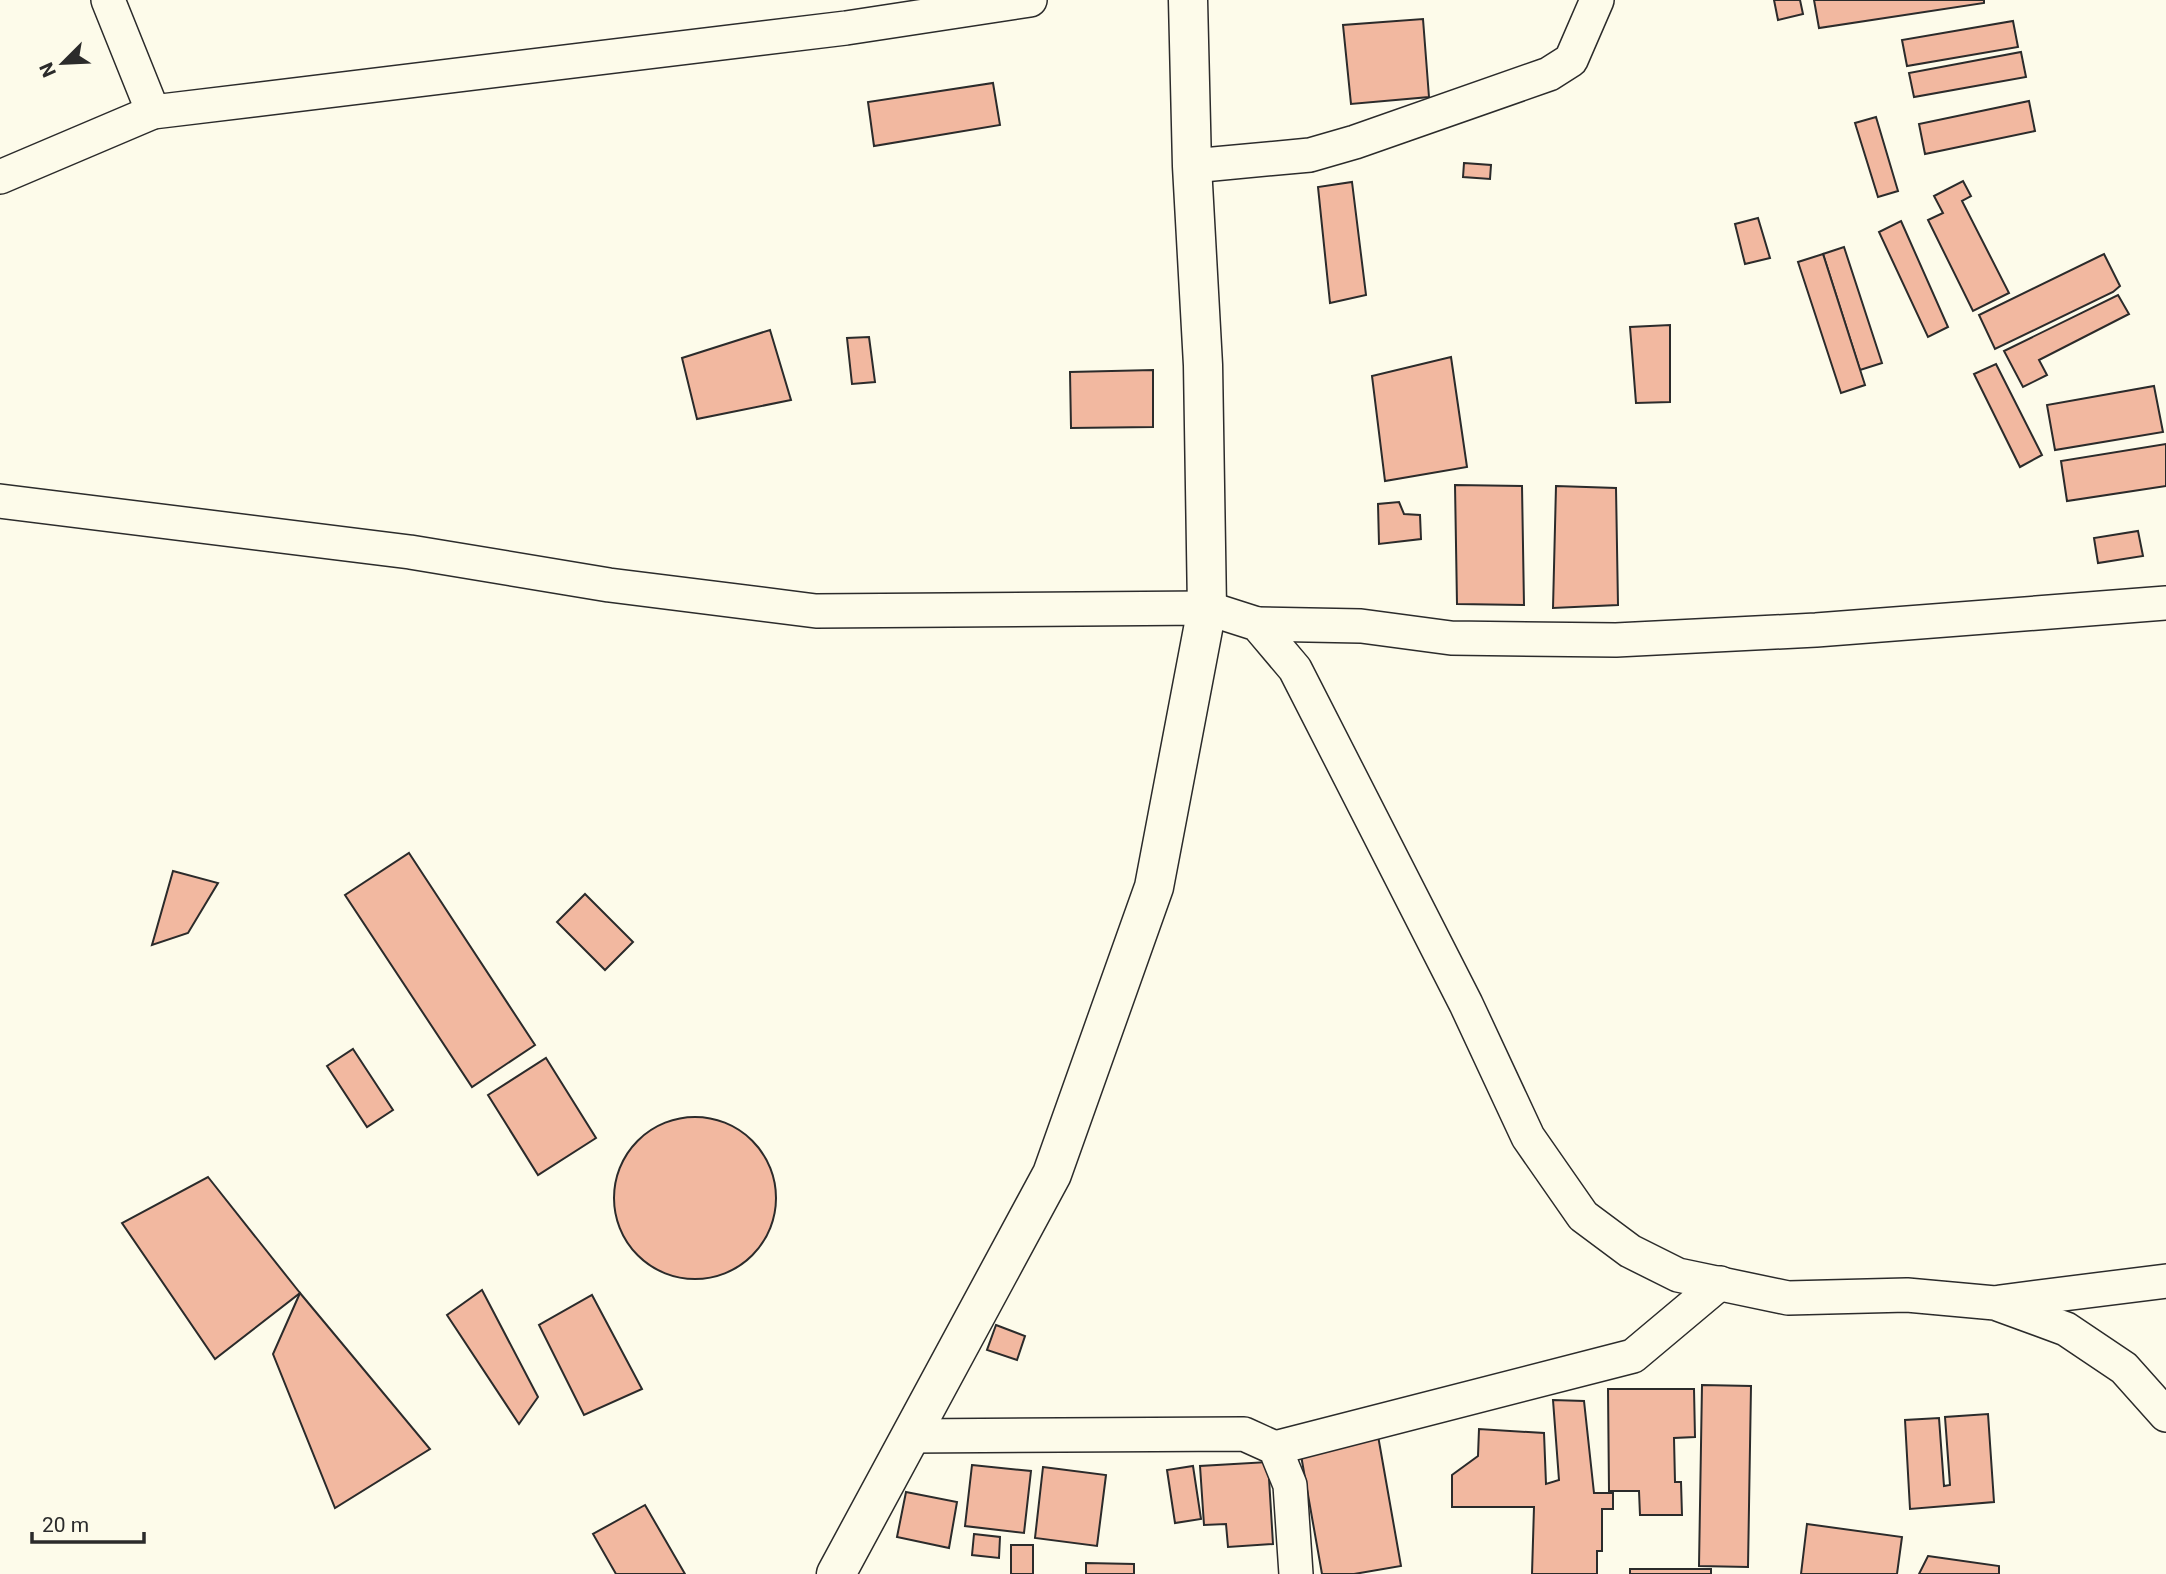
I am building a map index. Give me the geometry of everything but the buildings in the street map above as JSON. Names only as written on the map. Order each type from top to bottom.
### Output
[{"type":"street","points":[[108,0],[153,112]]},
{"type":"street","points":[[0,177],[153,112],[846,28],[1030,0]]},
{"type":"street","points":[[836,1574],[1052,1174],[1154,887],[1207,608],[1203,365],[1192,166],[1188,0]]},
{"type":"street","points":[[1192,166],[1310,155],[1355,142],[1549,74],[1571,60],[1597,0]]},
{"type":"street","points":[[0,501],[410,551],[609,585],[816,611],[1207,608],[1257,624],[1361,626],[1451,638],[1616,640],[1816,630],[2166,603]]},
{"type":"street","points":[[1257,624],[1295,669],[1466,1004],[1528,1137],[1583,1216],[1630,1251],[1678,1275],[1788,1298],[1907,1295],[1995,1303],[2166,1281]]},
{"type":"street","points":[[910,1436],[1244,1434],[1275,1448],[1633,1356],[1720,1283]]},
{"type":"street","points":[[1995,1303],[2066,1329],[2124,1368],[2166,1415]]},
{"type":"street","points":[[1275,1448],[1290,1485],[1296,1574]]}]
